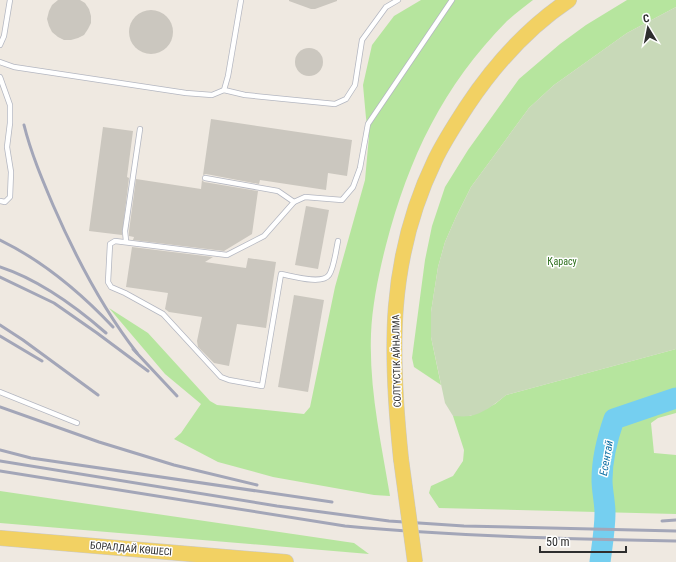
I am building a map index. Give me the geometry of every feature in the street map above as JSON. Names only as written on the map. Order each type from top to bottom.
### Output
[{"type":"main road","name":"СОЛТҮСТІК АЙНАЛМА","points":[[415,562],[401,459],[394,385],[395,314],[405,243],[417,202],[435,160],[454,126],[482,84],[513,46],[554,10],[569,0]]},
{"type":"main road","name":"БОРАЛДАЙ КӨШЕСІ","points":[[0,538],[286,562]]},
{"type":"lane","points":[[0,45],[4,36],[10,0]]},
{"type":"lane","points":[[224,90],[241,0]]},
{"type":"lane","points":[[0,62],[14,66],[186,94],[212,95],[224,90],[246,95],[335,104],[346,99],[355,85],[362,40],[386,7],[398,0]]},
{"type":"lane","points":[[338,242],[328,276],[320,280],[281,274],[262,386],[229,380],[221,376],[163,314],[111,287],[108,282],[110,244],[115,241],[126,241],[227,255],[264,236],[294,202],[305,197],[342,200],[353,187],[360,168],[368,124],[452,0]]},
{"type":"lane","points":[[0,77],[10,105],[10,123],[7,147],[11,172],[10,197],[5,202],[0,201]]},
{"type":"lane","points":[[126,241],[125,231],[140,129]]},
{"type":"lane","points":[[206,178],[278,191],[294,202]]},
{"type":"lane","points":[[0,392],[78,423]]},
{"type":"green space","points":[[421,0],[533,0],[507,21],[484,46],[464,71],[447,97],[431,124],[418,153],[395,213],[378,278],[371,334],[374,395],[390,496],[374,495],[273,477],[218,462],[174,439],[181,433],[201,404],[165,374],[109,308],[148,333],[210,401],[217,405],[304,414],[310,407],[335,287],[365,180],[369,136],[363,85],[372,45],[394,16]]},
{"type":"green space","points":[[627,0],[676,0],[676,7],[627,33],[554,85],[529,108],[471,187],[456,217],[445,242],[438,267],[431,312],[431,337],[441,385],[414,367],[412,358],[425,260],[432,226],[445,187],[468,150],[519,79],[560,44],[586,25]]},
{"type":"green space","name":"Қарасу","points":[[676,7],[676,349],[506,395],[489,408],[474,415],[453,416],[445,403],[431,337],[431,312],[438,267],[445,242],[471,187],[529,108],[554,85],[627,33]]},
{"type":"green space","points":[[676,349],[676,413],[658,418],[651,423],[654,453],[676,455],[676,514],[439,508],[429,493],[431,486],[453,476],[463,461],[464,450],[453,416],[470,416],[495,404],[506,395]]},
{"type":"green space","points":[[0,491],[354,543],[369,554],[0,523]]},
{"type":"building","points":[[58,0],[80,0],[85,3],[89,9],[91,23],[84,35],[71,40],[64,40],[52,32],[47,19],[52,5]]},
{"type":"building","points":[[289,0],[337,0],[337,1],[311,9]]},
{"type":"building","points":[[151,10],[163,14],[169,20],[173,32],[169,44],[163,50],[151,54],[139,50],[133,44],[129,32],[133,20],[139,14]]},
{"type":"building","points":[[309,48],[319,52],[323,62],[319,72],[309,76],[299,72],[295,62],[299,52]]},
{"type":"building","points":[[211,119],[352,140],[347,176],[328,173],[326,190],[260,180],[259,184],[206,174],[203,175]]},
{"type":"building","points":[[103,127],[133,131],[122,235],[89,231]]},
{"type":"building","points":[[136,179],[201,189],[202,180],[204,182],[258,191],[252,234],[224,251],[133,240],[134,237],[129,236],[129,231]]},
{"type":"building","points":[[306,206],[329,210],[318,269],[295,265]]},
{"type":"building","points":[[132,247],[213,257],[205,262],[246,268],[248,258],[276,262],[266,328],[237,324],[229,366],[214,363],[198,347],[197,341],[202,317],[169,312],[165,309],[168,293],[126,287]]},
{"type":"building","points":[[294,295],[324,300],[308,392],[278,387]]},
{"type":"waterway","name":"Есентай","points":[[600,562],[605,519],[602,472],[607,442],[614,419],[676,398]]},
{"type":"railway","points":[[24,125],[41,176],[71,244],[90,282],[112,318],[137,353]]},
{"type":"railway","points":[[0,240],[16,248],[60,278],[113,327]]},
{"type":"railway","points":[[0,267],[15,272],[43,286],[82,313],[106,333]]},
{"type":"railway","points":[[0,277],[54,303],[148,371]]},
{"type":"railway","points":[[0,325],[98,395]]},
{"type":"railway","points":[[0,336],[42,361]]},
{"type":"railway","points":[[133,349],[177,396]]},
{"type":"railway","points":[[0,407],[99,442],[174,465],[257,485]]},
{"type":"railway","points":[[0,450],[31,458],[332,502]]},
{"type":"railway","points":[[0,461],[277,506],[389,521],[464,526],[676,531]]},
{"type":"railway","points":[[0,471],[345,526],[510,536],[676,541]]},
{"type":"railway","points":[[662,521],[676,520]]}]
